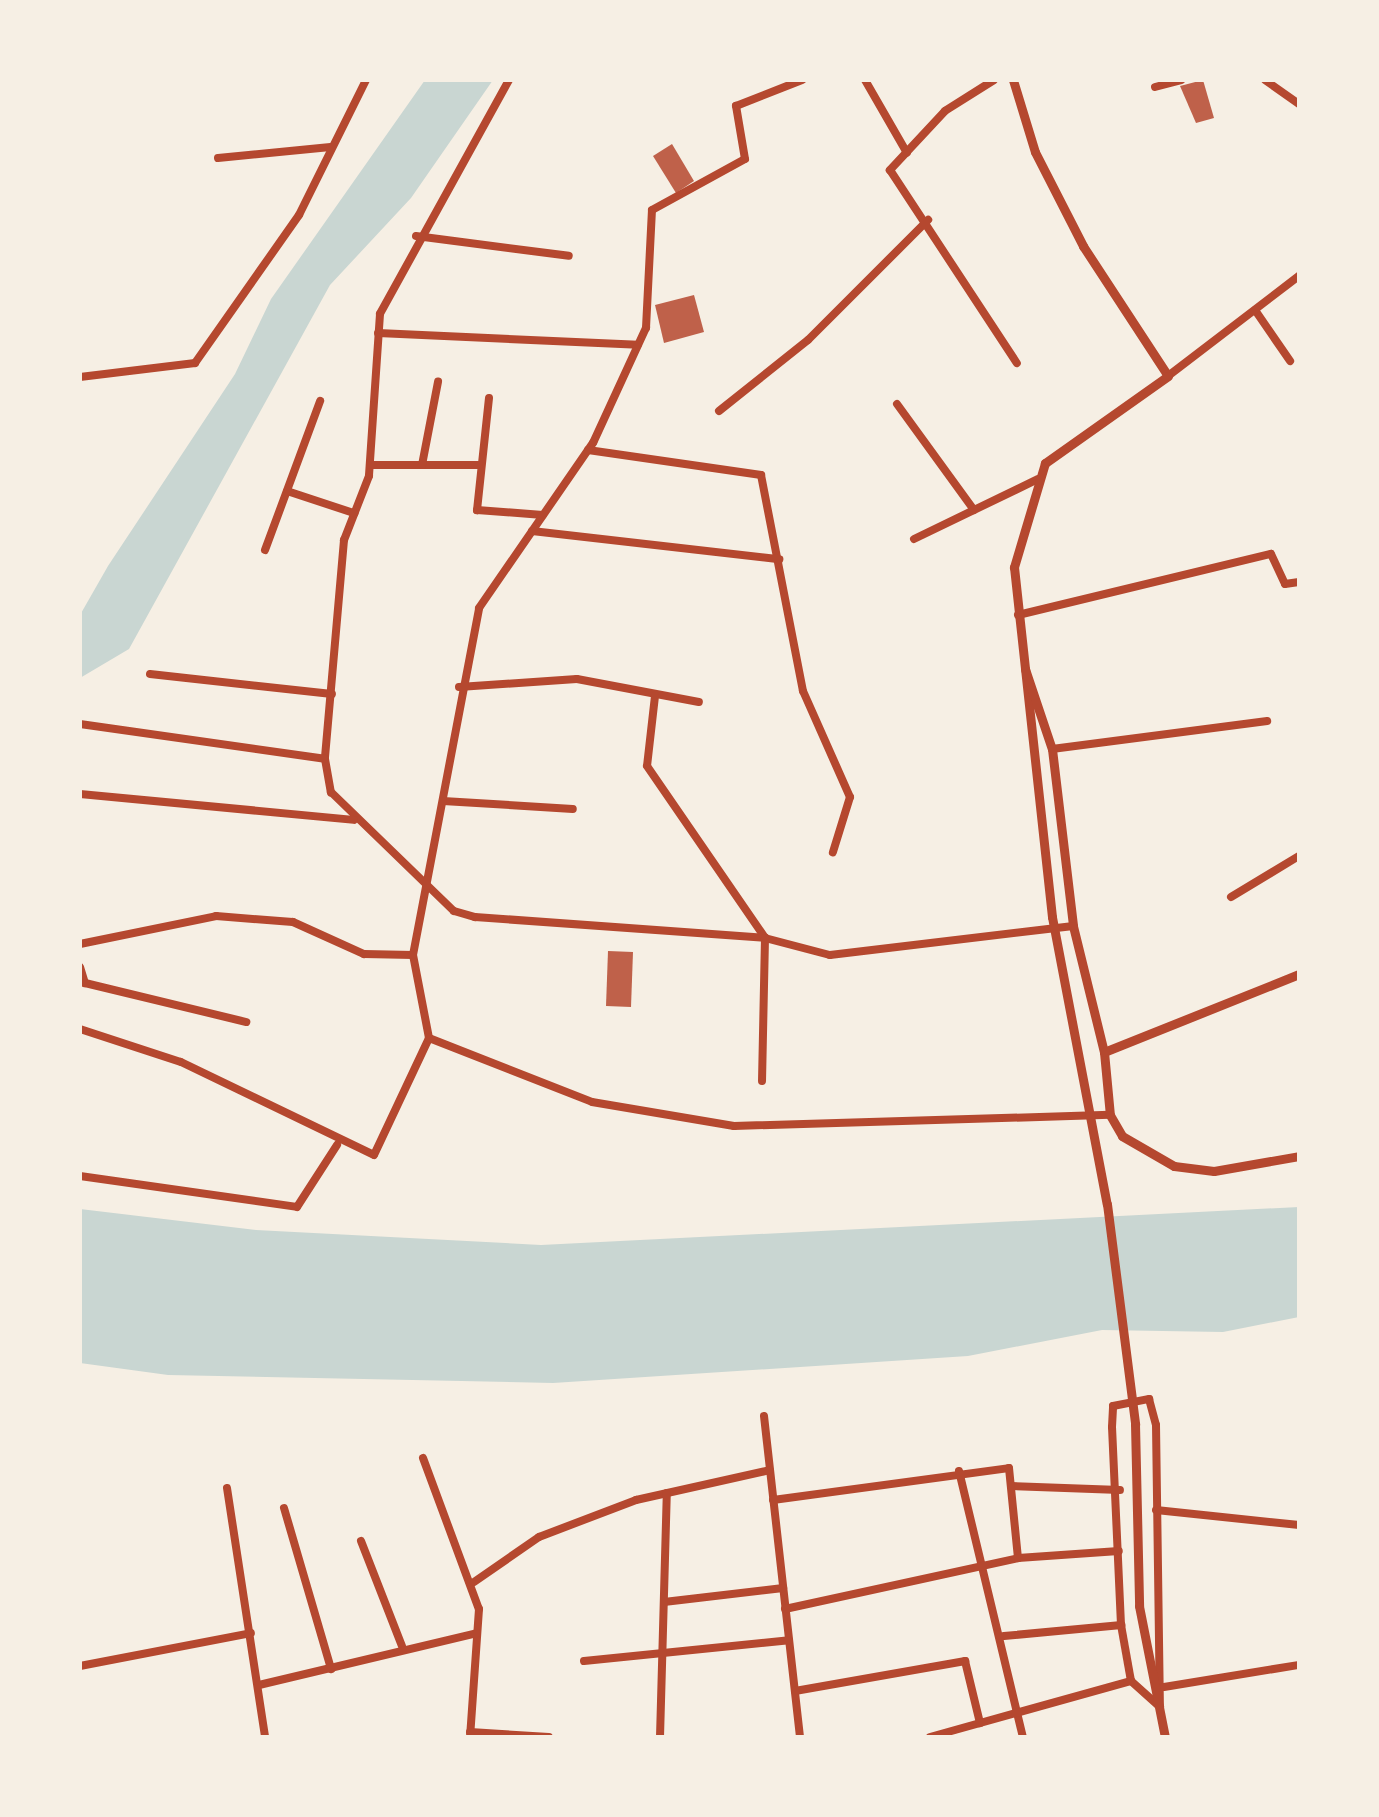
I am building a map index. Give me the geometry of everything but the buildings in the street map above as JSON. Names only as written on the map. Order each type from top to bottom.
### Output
[{"type":"street","points":[[80,392],[80,377],[195,363],[300,215],[366,80]]},
{"type":"street","points":[[509,80],[416,236],[378,333],[370,465],[354,513],[325,760],[331,792],[430,889],[476,917],[765,938],[830,955],[1073,926]]},
{"type":"street","points":[[80,1029],[181,1062],[337,1145],[374,1155],[429,1038],[413,955],[430,889],[459,687],[479,608],[588,450],[638,345],[652,210],[745,158],[736,106],[802,80]]},
{"type":"street","points":[[865,80],[907,153]]},
{"type":"street","points":[[994,80],[945,111],[890,170],[928,220],[1017,363]]},
{"type":"street","points":[[1013,80],[1035,152],[1083,246],[1168,376]]},
{"type":"street","points":[[1155,87],[1182,80]]},
{"type":"street","points":[[1265,80],[1299,104]]},
{"type":"street","points":[[218,158],[330,147]]},
{"type":"street","points":[[720,412],[808,340],[928,220]]},
{"type":"street","points":[[416,236],[569,256]]},
{"type":"street","points":[[1165,1737],[1140,1606],[1135,1424],[1043,822],[1021,661],[1014,567],[1045,463],[1299,276]]},
{"type":"street","points":[[1255,310],[1290,361]]},
{"type":"street","points":[[378,333],[638,345]]},
{"type":"street","points":[[422,465],[438,382]]},
{"type":"street","points":[[489,398],[477,510],[543,514]]},
{"type":"street","points":[[265,550],[320,401]]},
{"type":"street","points":[[897,404],[974,510]]},
{"type":"street","points":[[588,450],[762,476],[803,691],[850,797],[832,852]]},
{"type":"street","points":[[370,465],[479,465]]},
{"type":"street","points":[[914,539],[1038,480]]},
{"type":"street","points":[[287,491],[354,513]]},
{"type":"street","points":[[532,531],[779,559]]},
{"type":"street","points":[[1018,615],[1272,554],[1286,584],[1299,582]]},
{"type":"street","points":[[1021,661],[1052,749],[1073,926],[1104,1052],[1110,1115],[1122,1136],[1174,1166],[1214,1171],[1299,1156]]},
{"type":"street","points":[[150,674],[332,694]]},
{"type":"street","points":[[459,687],[577,679],[699,702]]},
{"type":"street","points":[[655,696],[647,766],[765,938],[762,1080]]},
{"type":"street","points":[[1052,749],[1267,721]]},
{"type":"street","points":[[80,724],[325,760]]},
{"type":"street","points":[[80,794],[356,820]]},
{"type":"street","points":[[443,801],[573,809]]},
{"type":"street","points":[[1231,897],[1299,856]]},
{"type":"street","points":[[80,944],[216,916],[293,922],[364,954],[413,955]]},
{"type":"street","points":[[80,967],[85,983],[246,1022]]},
{"type":"street","points":[[1104,1052],[1299,974]]},
{"type":"street","points":[[429,1038],[592,1102],[734,1126],[1110,1115]]},
{"type":"street","points":[[80,1176],[297,1208],[337,1145]]},
{"type":"street","points":[[1149,1398],[1164,1686],[1160,1707],[1131,1682],[1121,1626],[1120,1490],[1113,1406],[1149,1398]]},
{"type":"street","points":[[764,1416],[800,1737]]},
{"type":"street","points":[[423,1458],[474,1582],[477,1633],[470,1734],[549,1737]]},
{"type":"street","points":[[773,1500],[959,1470],[1009,1468],[1018,1558]]},
{"type":"street","points":[[474,1582],[539,1537],[667,1493],[770,1470]]},
{"type":"street","points":[[959,1470],[1004,1636],[1024,1737]]},
{"type":"street","points":[[1011,1486],[1120,1490]]},
{"type":"street","points":[[228,1488],[265,1737]]},
{"type":"street","points":[[660,1737],[666,1654],[667,1493]]},
{"type":"street","points":[[284,1508],[331,1669]]},
{"type":"street","points":[[1156,1510],[1299,1525]]},
{"type":"street","points":[[362,1541],[402,1646]]},
{"type":"street","points":[[786,1609],[1018,1558],[1120,1551]]},
{"type":"street","points":[[664,1602],[783,1588]]},
{"type":"street","points":[[1004,1636],[1121,1626]]},
{"type":"street","points":[[80,1666],[251,1633]]},
{"type":"street","points":[[259,1685],[331,1669],[402,1646],[477,1633]]},
{"type":"street","points":[[584,1660],[789,1640]]},
{"type":"street","points":[[795,1691],[965,1660],[980,1723]]},
{"type":"street","points":[[1164,1686],[1299,1665]]},
{"type":"street","points":[[930,1737],[1131,1682]]},
{"type":"shaded area","points":[[425,80],[493,80],[411,198],[330,285],[129,649],[80,678],[80,615],[108,566],[235,374],[271,299]]},
{"type":"shaded area","points":[[1299,1207],[1299,1317],[1223,1332],[1102,1330],[968,1356],[553,1383],[168,1375],[80,1363],[80,1209],[256,1230],[541,1245]]}]
